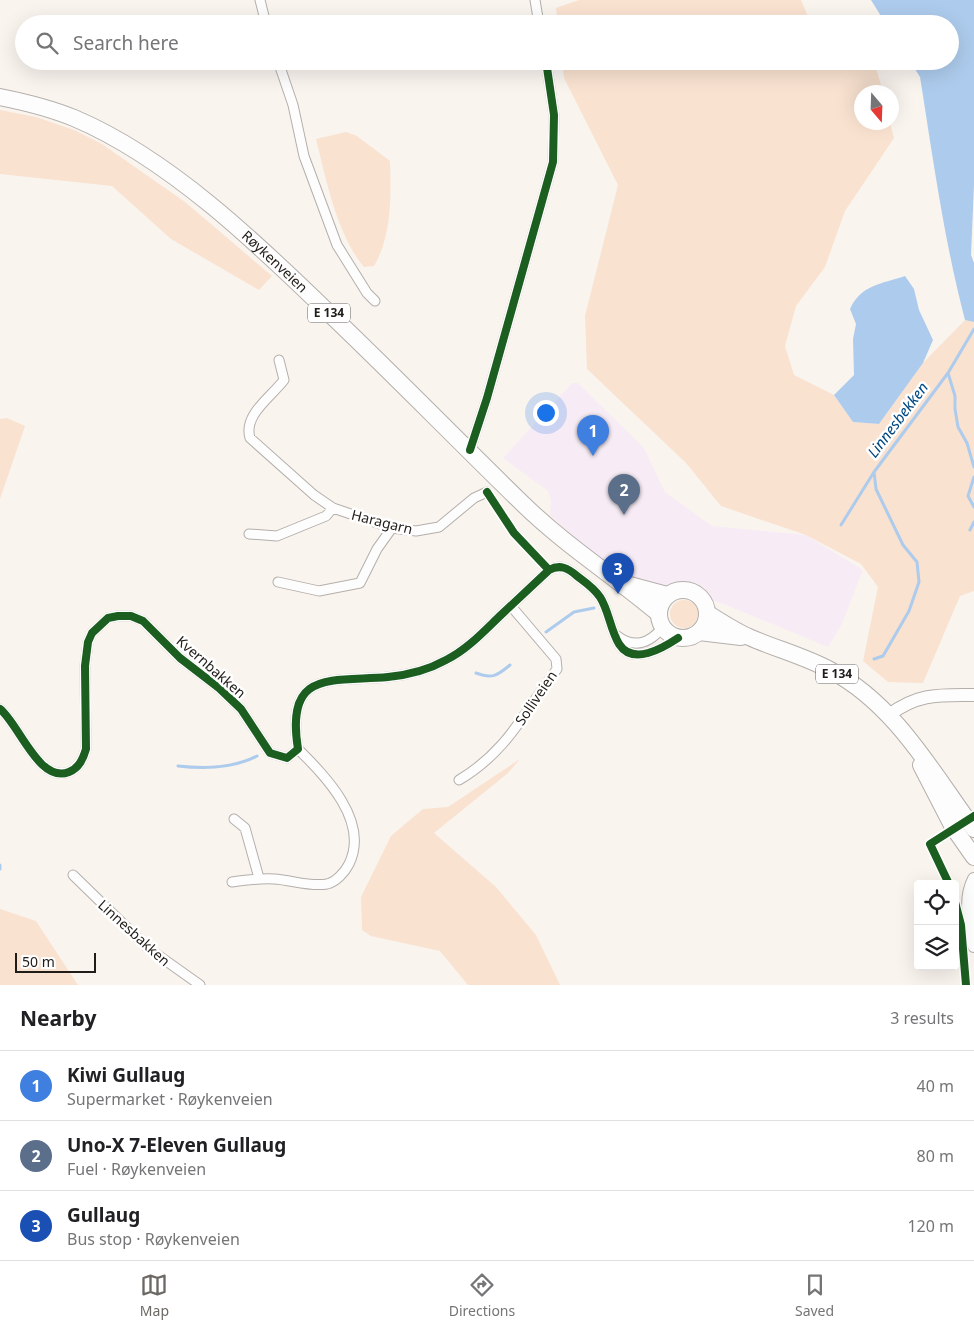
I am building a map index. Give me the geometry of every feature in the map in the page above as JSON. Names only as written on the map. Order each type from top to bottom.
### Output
[{"type":"highway","name":"Røykenveien","points":[[0,97],[41,107],[92,126],[150,162],[207,202],[302,287],[556,534],[595,566],[622,584],[661,620]]},
{"type":"highway","name":"Røykenveien","points":[[622,584],[667,596]]},
{"type":"highway","name":"E 134","points":[[667,596],[678,590],[692,592],[702,600],[707,612],[748,637],[830,670],[861,690],[889,715],[908,738],[941,780],[974,829]]},
{"type":"highway","points":[[661,620],[660,604],[667,596]]},
{"type":"highway","points":[[699,632],[705,622],[707,612]]},
{"type":"highway","name":"E 134","points":[[661,620],[678,638],[689,637],[699,632],[748,637]]},
{"type":"highway","name":"E 134","points":[[908,738],[953,827],[974,857]]},
{"type":"street","points":[[260,0],[264,15]]},
{"type":"street","points":[[535,0],[538,15]]},
{"type":"street","points":[[281,70],[293,105],[304,156],[334,239],[345,261],[375,301]]},
{"type":"street","points":[[470,450],[487,398],[553,162],[554,115],[547,70]]},
{"type":"street","name":"Haragarn","points":[[279,360],[284,380],[252,417],[248,427],[250,438],[314,495],[333,508],[392,528],[416,532],[439,526],[474,498],[487,492]]},
{"type":"street","points":[[249,534],[277,536],[326,516],[333,508]]},
{"type":"street","points":[[278,582],[318,590],[360,583],[377,550],[392,528]]},
{"type":"street","points":[[232,882],[259,878],[315,885],[329,884],[346,869],[350,861],[353,836],[344,804],[332,785],[298,749],[296,714],[298,705],[309,689],[326,680],[412,673],[435,665],[465,648],[549,570],[564,567],[596,592],[606,608],[622,647],[640,654],[659,650],[678,638]]},
{"type":"street","name":"Solliveien","points":[[459,780],[487,761],[503,745],[557,669],[556,659],[511,606]]},
{"type":"street","name":"Kvernbakken","points":[[0,709],[7,715],[37,760],[48,771],[63,774],[74,770],[83,760],[86,749],[85,666],[88,642],[92,633],[108,618],[131,616],[143,621],[180,658],[219,688],[241,709],[270,753],[287,758],[298,749]]},
{"type":"street","points":[[616,635],[626,642],[636,644],[648,641],[661,620]]},
{"type":"street","points":[[889,715],[902,706],[924,696],[974,694]]},
{"type":"street","points":[[234,820],[246,828],[259,878]]},
{"type":"street","name":"Linnesbakken","points":[[73,875],[148,948],[200,985]]},
{"type":"street","points":[[974,879],[969,888],[968,905],[974,945]]},
{"type":"shaded area","points":[[579,0],[801,0],[807,15],[557,15],[556,8]]},
{"type":"shaded area","points":[[563,70],[877,70],[881,85],[854,85],[854,130],[892,130],[894,138],[845,211],[825,267],[796,306],[785,346],[794,375],[834,395],[853,422],[879,424],[923,363],[965,320],[974,322],[974,591],[960,596],[923,683],[888,682],[863,661],[878,587],[861,564],[806,535],[721,506],[686,463],[587,369],[585,316],[618,185],[564,78]]},
{"type":"shaded area","points":[[0,110],[36,117],[74,130],[102,144],[185,202],[272,276],[259,290],[171,239],[112,186],[0,174]]},
{"type":"shaded area","points":[[346,132],[357,136],[390,161],[390,201],[387,229],[380,254],[374,266],[364,267],[347,239],[328,189],[316,139]]},
{"type":"shaded area","points":[[572,383],[578,383],[644,448],[665,492],[712,526],[806,535],[863,570],[842,624],[828,647],[726,605],[671,586],[629,579],[578,541],[550,515],[551,500],[548,491],[503,458]]},
{"type":"shaded area","points":[[7,418],[25,426],[0,499],[0,419]]},
{"type":"shaded area","points":[[684,600],[694,604],[698,614],[694,624],[684,628],[674,624],[670,614],[674,604]]},
{"type":"shaded area","points":[[520,759],[508,773],[434,833],[496,887],[536,935],[560,985],[468,985],[440,951],[371,936],[362,930],[361,897],[391,836],[423,809],[448,807]]},
{"type":"shaded area","points":[[0,909],[36,921],[78,985],[0,985]]},
{"type":"water","points":[[871,0],[974,0],[974,185],[971,255],[974,263],[974,322],[965,320],[951,260],[920,77],[916,70],[959,70],[959,15],[880,15]]},
{"type":"water","points":[[905,276],[914,289],[919,310],[933,340],[923,363],[879,424],[853,422],[834,395],[854,375],[853,339],[856,324],[850,309],[866,290]]},
{"type":"waterway","name":"Linnesbekken","points":[[841,525],[874,472],[948,373],[974,329]]},
{"type":"waterway","points":[[948,373],[955,396],[958,427],[967,443],[974,467]]},
{"type":"waterway","points":[[874,472],[876,489],[903,545],[917,562],[919,582],[909,611],[883,656],[874,659]]},
{"type":"waterway","points":[[974,477],[968,496],[974,507]]},
{"type":"waterway","points":[[970,530],[974,522]]},
{"type":"waterway","name":"Linnesbekken","points":[[546,632],[574,612],[594,608]]},
{"type":"waterway","name":"Linnesbekken","points":[[476,673],[490,676],[501,672],[510,665]]},
{"type":"waterway","name":"Linnesbekken","points":[[178,766],[219,767],[239,763],[257,756]]},
{"type":"cycle path","points":[[470,450],[487,398],[553,162],[554,115],[547,70]]},
{"type":"cycle path","points":[[487,492],[514,533],[549,570]]},
{"type":"cycle path","points":[[0,709],[30,751],[48,769],[58,773],[69,772],[75,768],[80,763],[86,749],[85,666],[88,642],[92,633],[108,618],[131,616],[143,621],[180,658],[219,688],[241,709],[270,753],[287,758],[298,749],[296,723],[299,705],[306,692],[317,685],[331,681],[403,675],[418,672],[439,664],[469,645],[549,570],[557,567],[570,571],[598,594],[606,608],[616,638],[625,650],[632,654],[648,653],[678,638]]},
{"type":"cycle path","points":[[947,880],[930,844],[974,816]]},
{"type":"cycle path","points":[[959,917],[966,985]]},
{"type":"place","name":"Kiwi Gullaug","points":[[593,456]]},
{"type":"place","name":"Uno-X 7-Eleven Gullaug","points":[[624,515]]},
{"type":"place","name":"Gullaug","points":[[618,594]]}]
